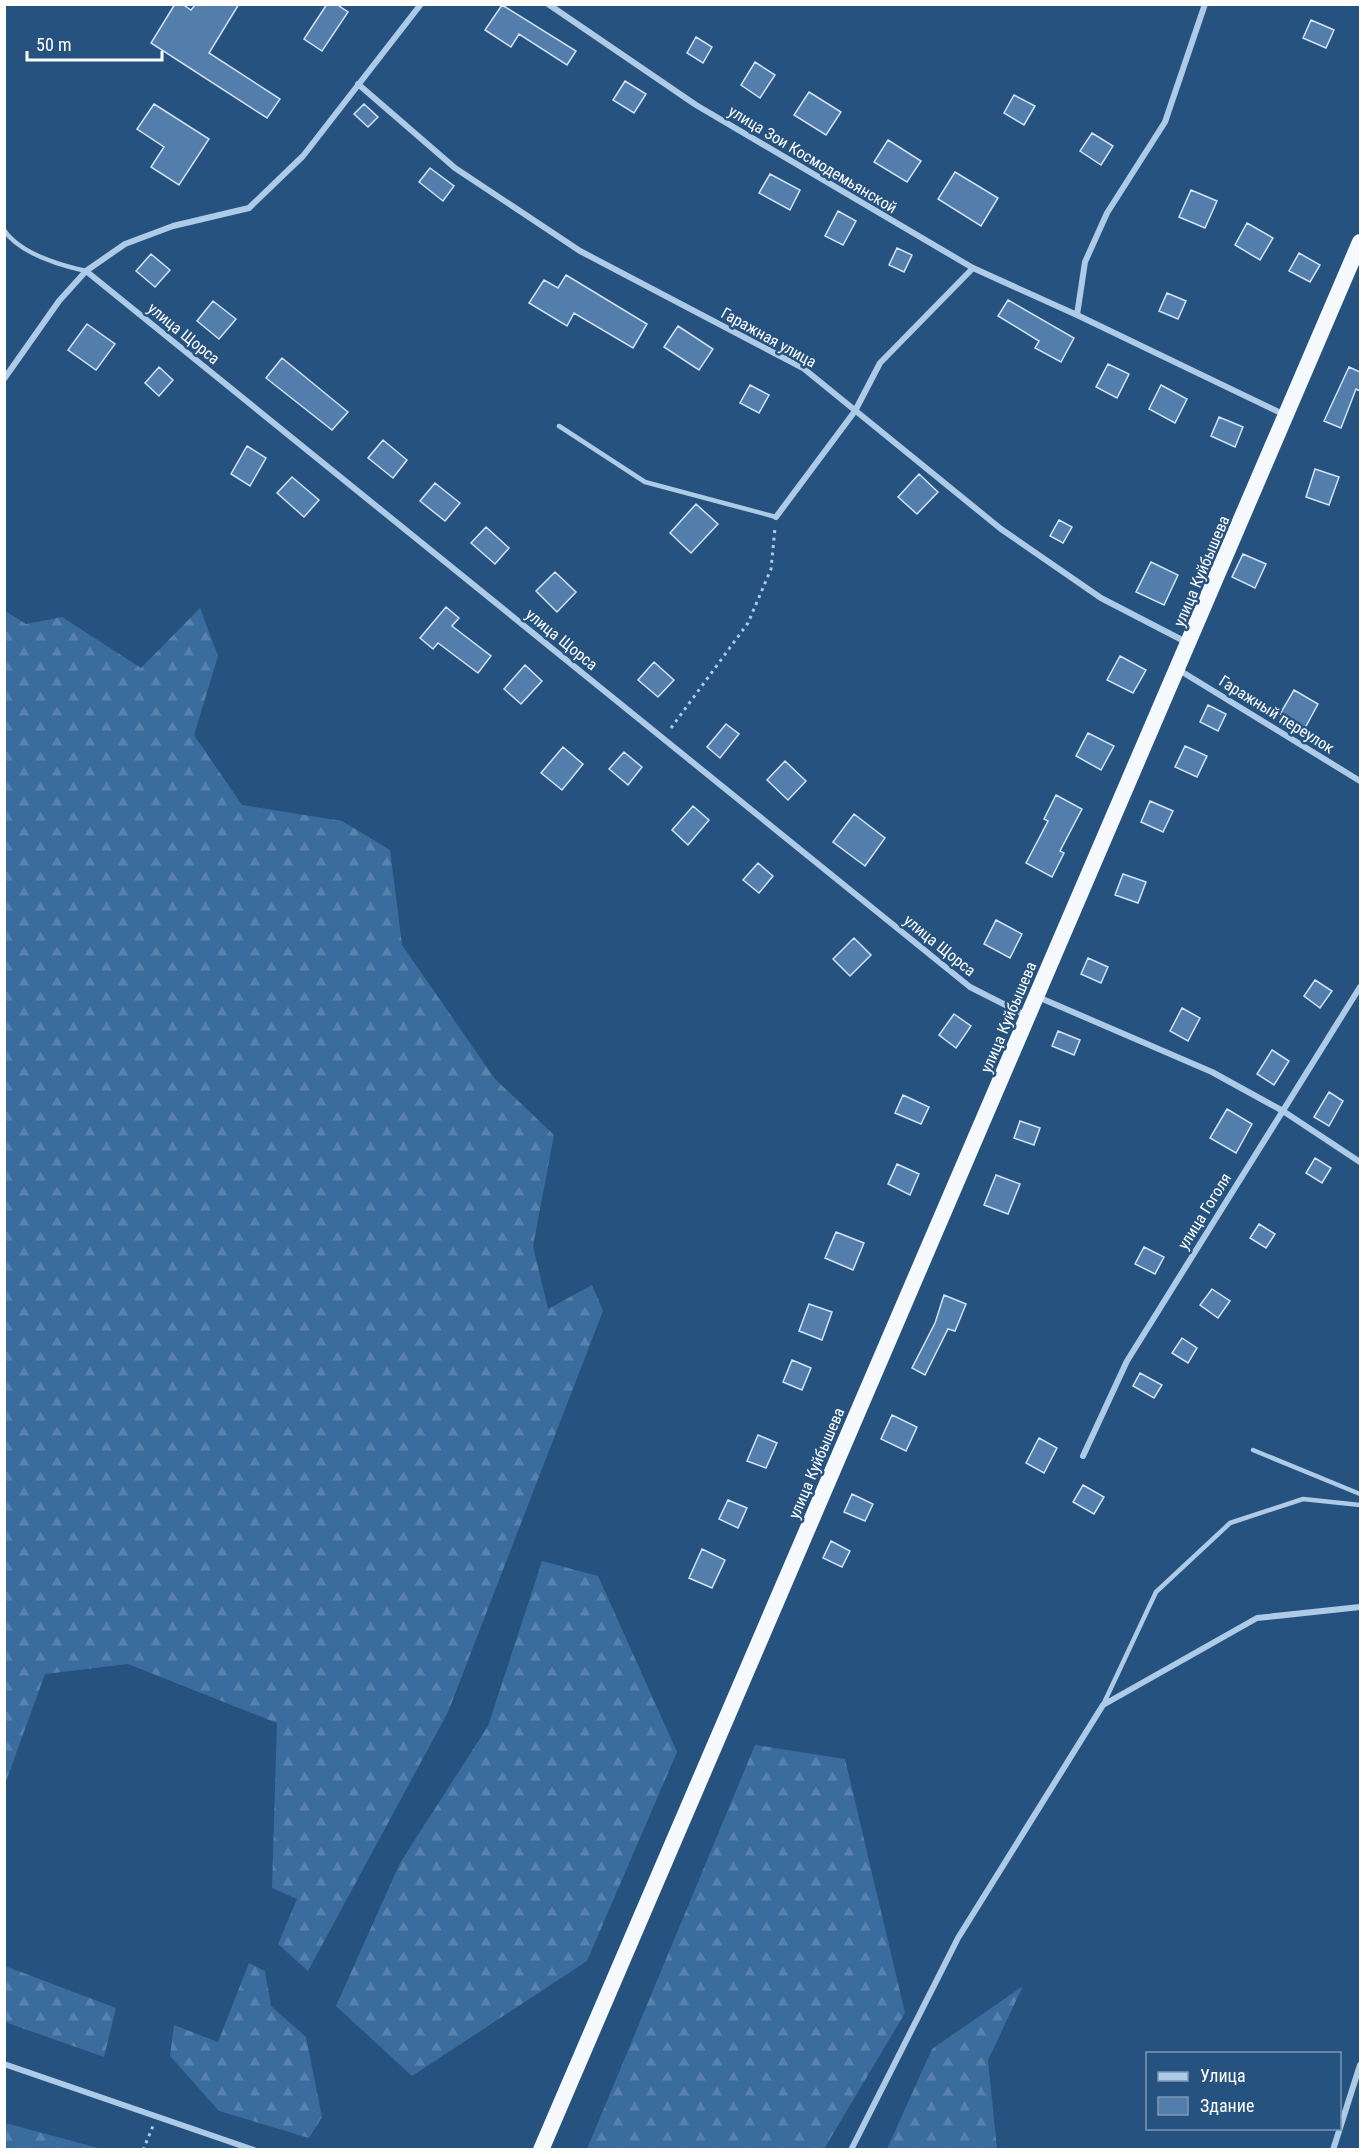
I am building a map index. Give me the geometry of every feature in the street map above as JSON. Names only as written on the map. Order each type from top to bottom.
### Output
[{"type":"highway","name":"улица Куйбышева","points":[[541,2150],[1179,670],[1360,242]]},
{"type":"street","points":[[4,380],[59,301],[86,271],[125,244],[173,226],[249,208],[303,156],[422,4]]},
{"type":"street","name":"улица Зои Космодемьянской","points":[[548,4],[696,105],[973,268],[1077,315],[1286,416]]},
{"type":"street","points":[[1077,315],[1085,262],[1107,213],[1165,122],[1205,4]]},
{"type":"street","name":"Гаражная улица","points":[[358,84],[455,168],[580,251],[803,368],[1001,529],[1101,598],[1190,644]]},
{"type":"street","points":[[776,518],[855,411],[880,363],[973,268]]},
{"type":"street","name":"улица Щорса","points":[[86,271],[970,987],[1029,1016]]},
{"type":"street","name":"Гаражный переулок","points":[[1179,670],[1360,782]]},
{"type":"street","name":"улица Гоголя","points":[[1083,1456],[1127,1361],[1360,987]]},
{"type":"street","points":[[1037,997],[1212,1072],[1283,1111],[1360,1162]]},
{"type":"street","points":[[851,2150],[958,1938],[1103,1705],[1257,1618],[1360,1607]]},
{"type":"street","points":[[4,2064],[254,2150]]},
{"type":"street","points":[[1341,2125],[1360,2065]]},
{"type":"street","points":[[1333,2150],[1339,2130]]},
{"type":"lane","points":[[4,230],[12,242],[62,265],[86,271]]},
{"type":"lane","points":[[559,426],[645,482],[776,518]]},
{"type":"lane","points":[[1253,1450],[1360,1494]]},
{"type":"lane","points":[[1103,1705],[1156,1592],[1230,1523],[1303,1499],[1360,1505]]},
{"type":"path","points":[[664,738],[748,623],[771,569],[776,518]]},
{"type":"path","points":[[143,2150],[157,2117]]},
{"type":"green space","points":[[200,608],[218,656],[194,735],[242,805],[342,821],[390,850],[402,945],[495,1079],[554,1135],[533,1246],[548,1309],[592,1285],[603,1311],[448,1712],[308,1971],[278,1944],[297,1899],[272,1888],[277,1723],[128,1664],[45,1674],[5,1784],[5,611],[26,624],[62,617],[141,668]]},
{"type":"green space","points":[[542,1561],[598,1576],[677,1752],[587,1961],[412,2076],[336,2006],[400,1863],[488,1726]]},
{"type":"green space","points":[[755,1745],[845,1759],[905,2013],[824,2149],[587,2149]]},
{"type":"green space","points":[[249,1963],[265,1971],[271,2006],[306,2037],[322,2117],[309,2138],[219,2111],[170,2056],[174,2025],[218,2042]]},
{"type":"green space","points":[[5,1966],[116,2008],[104,2057],[5,2022]]},
{"type":"green space","points":[[1023,1986],[988,2060],[997,2149],[887,2149],[932,2049]]},
{"type":"green space","points":[[5,2123],[102,2149],[5,2149]]},
{"type":"building","points":[[175,4],[182,4],[191,10],[196,4],[239,4],[209,53],[280,99],[267,118],[151,43]]},
{"type":"building","points":[[327,4],[336,4],[348,12],[322,51],[304,39]]},
{"type":"building","points":[[502,5],[576,51],[567,65],[519,34],[511,47],[485,30]]},
{"type":"building","points":[[1311,20],[1334,30],[1326,48],[1303,38]]},
{"type":"building","points":[[696,37],[712,47],[703,63],[687,53]]},
{"type":"building","points":[[755,62],[775,75],[760,98],[741,85]]},
{"type":"building","points":[[625,81],[646,94],[634,113],[613,100]]},
{"type":"building","points":[[809,92],[841,112],[826,135],[794,115]]},
{"type":"building","points":[[1014,95],[1035,106],[1024,125],[1004,113]]},
{"type":"building","points":[[154,104],[209,139],[179,185],[151,167],[164,147],[137,129]]},
{"type":"building","points":[[364,104],[378,117],[368,127],[354,114]]},
{"type":"building","points":[[1092,133],[1113,146],[1101,165],[1080,151]]},
{"type":"building","points":[[888,140],[921,161],[907,182],[874,162]]},
{"type":"building","points":[[430,168],[454,186],[443,201],[419,182]]},
{"type":"building","points":[[955,172],[998,198],[981,226],[938,199]]},
{"type":"building","points":[[770,174],[800,190],[790,210],[759,193]]},
{"type":"building","points":[[1191,190],[1217,201],[1205,228],[1179,217]]},
{"type":"building","points":[[838,211],[856,221],[843,245],[825,236]]},
{"type":"building","points":[[1247,223],[1273,238],[1260,260],[1235,245]]},
{"type":"building","points":[[897,248],[912,255],[904,272],[889,265]]},
{"type":"building","points":[[1299,253],[1320,265],[1310,282],[1289,271]]},
{"type":"building","points":[[151,254],[170,270],[155,287],[136,271]]},
{"type":"building","points":[[566,275],[647,324],[633,348],[574,313],[567,326],[529,303],[544,280],[558,288]]},
{"type":"building","points":[[1167,293],[1186,301],[1178,319],[1159,311]]},
{"type":"building","points":[[1008,300],[1074,338],[1061,362],[1035,348],[1039,341],[998,316]]},
{"type":"building","points":[[213,301],[236,319],[219,339],[197,321]]},
{"type":"building","points":[[87,324],[115,344],[96,370],[68,350]]},
{"type":"building","points":[[678,326],[713,349],[699,370],[664,347]]},
{"type":"building","points":[[282,358],[348,412],[332,430],[266,378]]},
{"type":"building","points":[[1108,364],[1129,374],[1117,398],[1096,387]]},
{"type":"building","points":[[159,367],[173,380],[159,396],[145,383]]},
{"type":"building","points":[[1349,367],[1360,372],[1360,391],[1356,389],[1341,428],[1324,421]]},
{"type":"building","points":[[750,385],[769,395],[759,413],[740,403]]},
{"type":"building","points":[[1161,385],[1187,399],[1175,423],[1149,409]]},
{"type":"building","points":[[1219,417],[1243,427],[1235,447],[1211,436]]},
{"type":"building","points":[[383,440],[407,460],[393,478],[368,458]]},
{"type":"building","points":[[247,446],[266,458],[250,486],[231,474]]},
{"type":"building","points":[[1315,469],[1339,477],[1329,505],[1306,497]]},
{"type":"building","points":[[919,474],[938,492],[917,514],[898,497]]},
{"type":"building","points":[[292,477],[319,500],[304,517],[277,493]]},
{"type":"building","points":[[435,483],[460,503],[445,521],[420,501]]},
{"type":"building","points":[[696,504],[718,524],[691,553],[670,533]]},
{"type":"building","points":[[1059,520],[1072,527],[1063,543],[1050,536]]},
{"type":"building","points":[[486,527],[509,548],[495,564],[471,543]]},
{"type":"building","points":[[1243,554],[1266,564],[1255,588],[1232,577]]},
{"type":"building","points":[[1151,562],[1178,575],[1164,605],[1136,592]]},
{"type":"building","points":[[555,572],[576,592],[557,612],[536,591]]},
{"type":"building","points":[[446,607],[459,618],[452,626],[491,656],[478,673],[438,643],[433,649],[420,638]]},
{"type":"building","points":[[1120,656],[1146,670],[1133,693],[1107,680]]},
{"type":"building","points":[[654,662],[674,680],[658,697],[638,680]]},
{"type":"building","points":[[525,665],[542,681],[521,704],[504,689]]},
{"type":"building","points":[[1294,690],[1318,704],[1305,728],[1280,714]]},
{"type":"building","points":[[1208,705],[1226,714],[1218,731],[1200,722]]},
{"type":"building","points":[[726,724],[739,734],[720,758],[707,747]]},
{"type":"building","points":[[1088,733],[1114,746],[1101,770],[1076,756]]},
{"type":"building","points":[[1185,746],[1207,756],[1197,777],[1175,767]]},
{"type":"building","points":[[563,747],[583,764],[562,790],[541,773]]},
{"type":"building","points":[[624,752],[642,767],[628,785],[609,769]]},
{"type":"building","points":[[785,761],[806,781],[788,800],[767,780]]},
{"type":"building","points":[[1056,795],[1082,809],[1060,851],[1064,853],[1052,877],[1026,863],[1048,821],[1044,819]]},
{"type":"building","points":[[1150,801],[1173,811],[1163,832],[1141,822]]},
{"type":"building","points":[[693,806],[709,820],[688,845],[672,830]]},
{"type":"building","points":[[854,814],[885,838],[865,866],[833,842]]},
{"type":"building","points":[[758,863],[773,876],[759,893],[743,880]]},
{"type":"building","points":[[1123,874],[1146,882],[1138,903],[1115,895]]},
{"type":"building","points":[[996,920],[1022,934],[1010,958],[984,944]]},
{"type":"building","points":[[854,938],[871,955],[850,976],[833,959]]},
{"type":"building","points":[[1088,958],[1108,967],[1101,983],[1081,974]]},
{"type":"building","points":[[1315,980],[1332,991],[1320,1008],[1304,996]]},
{"type":"building","points":[[1182,1008],[1200,1018],[1188,1041],[1170,1031]]},
{"type":"building","points":[[954,1014],[971,1026],[956,1048],[939,1035]]},
{"type":"building","points":[[1058,1031],[1080,1040],[1074,1055],[1052,1046]]},
{"type":"building","points":[[1272,1050],[1289,1061],[1274,1085],[1257,1074]]},
{"type":"building","points":[[1329,1092],[1343,1101],[1329,1126],[1314,1117]]},
{"type":"building","points":[[903,1095],[929,1107],[921,1124],[895,1113]]},
{"type":"building","points":[[1227,1109],[1252,1124],[1236,1153],[1210,1138]]},
{"type":"building","points":[[1020,1121],[1040,1128],[1034,1145],[1014,1138]]},
{"type":"building","points":[[1315,1158],[1331,1168],[1322,1183],[1306,1173]]},
{"type":"building","points":[[897,1164],[919,1174],[910,1195],[888,1184]]},
{"type":"building","points":[[996,1175],[1020,1184],[1008,1214],[984,1205]]},
{"type":"building","points":[[1259,1224],[1275,1234],[1266,1248],[1250,1238]]},
{"type":"building","points":[[836,1232],[864,1243],[853,1270],[825,1258]]},
{"type":"building","points":[[1144,1247],[1164,1257],[1155,1274],[1135,1264]]},
{"type":"building","points":[[1212,1289],[1230,1301],[1218,1318],[1200,1305]]},
{"type":"building","points":[[944,1295],[966,1304],[955,1331],[948,1329],[925,1375],[912,1368],[935,1323]]},
{"type":"building","points":[[809,1304],[832,1312],[822,1340],[799,1331]]},
{"type":"building","points":[[1182,1338],[1197,1348],[1188,1363],[1172,1353]]},
{"type":"building","points":[[792,1360],[811,1368],[802,1390],[783,1382]]},
{"type":"building","points":[[1140,1373],[1162,1385],[1154,1398],[1133,1386]]},
{"type":"building","points":[[892,1415],[917,1427],[906,1451],[881,1439]]},
{"type":"building","points":[[758,1435],[777,1443],[766,1468],[747,1461]]},
{"type":"building","points":[[1039,1438],[1057,1448],[1044,1473],[1026,1463]]},
{"type":"building","points":[[1083,1485],[1104,1497],[1094,1514],[1073,1502]]},
{"type":"building","points":[[852,1494],[873,1504],[865,1521],[844,1512]]},
{"type":"building","points":[[728,1500],[747,1508],[738,1528],[719,1519]]},
{"type":"building","points":[[831,1541],[850,1551],[842,1567],[823,1558]]},
{"type":"building","points":[[702,1549],[725,1560],[712,1588],[689,1578]]}]
